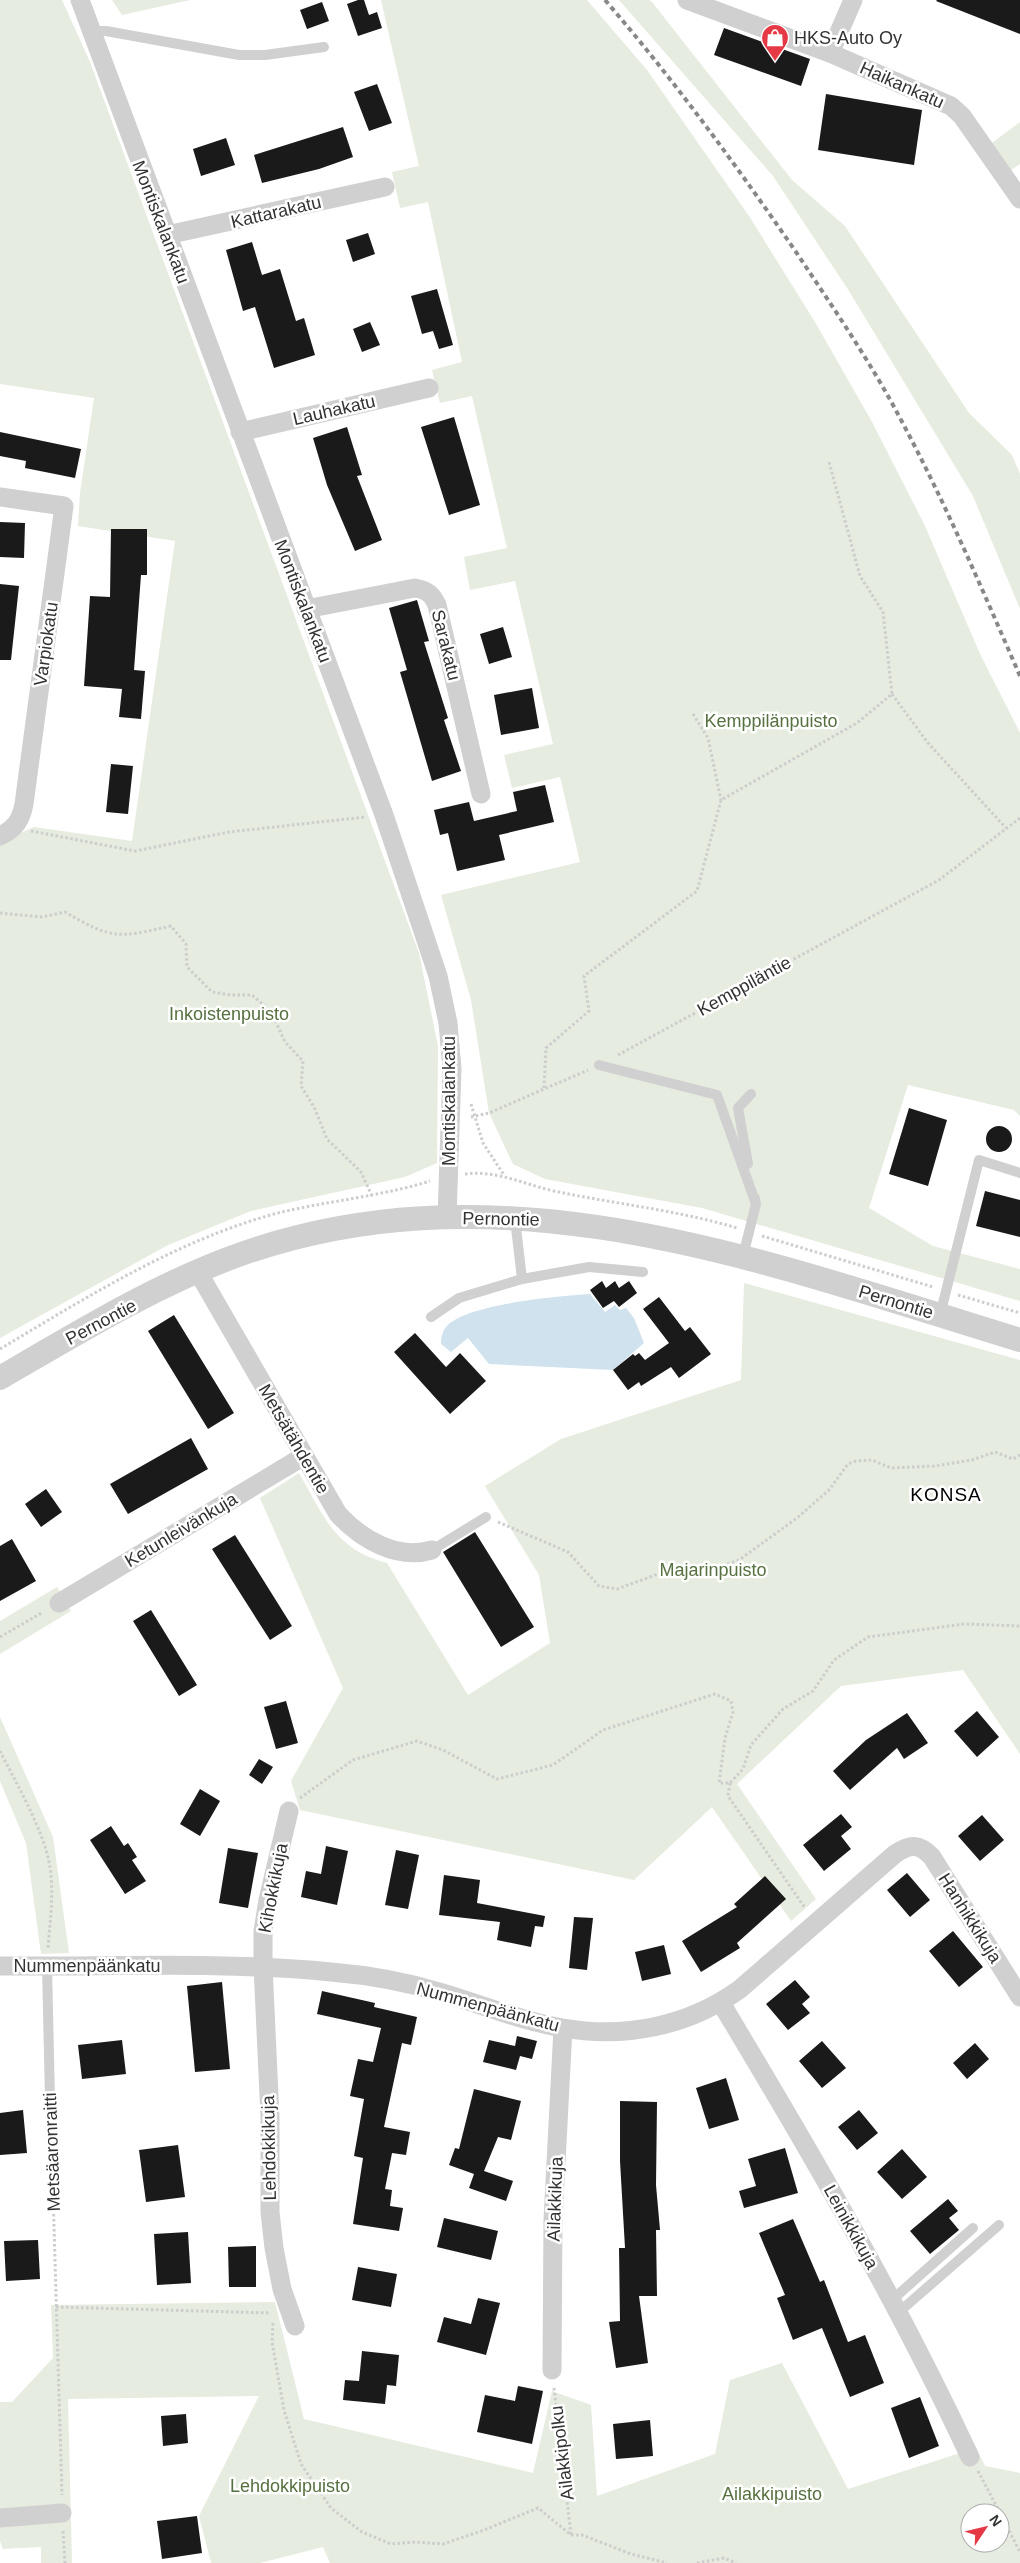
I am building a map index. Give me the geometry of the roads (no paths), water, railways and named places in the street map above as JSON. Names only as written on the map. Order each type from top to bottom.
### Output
[{"type":"street","name":"Montiskalankatu","points":[[80,0],[384,815],[438,976],[450,1042],[452,1069],[448,1218]]},
{"type":"street","name":"Haikankatu","points":[[687,0],[830,53],[951,106],[962,116],[1020,199]]},
{"type":"street","points":[[830,53],[853,0]]},
{"type":"street","name":"Kattarakatu","points":[[167,235],[385,187]]},
{"type":"street","name":"Lauhakatu","points":[[240,432],[429,388]]},
{"type":"street","name":"Varpiokatu","points":[[0,497],[64,506],[22,816],[7,832]]},
{"type":"street","name":"Sarakatu","points":[[306,609],[415,588],[425,590],[433,596],[437,605],[481,794]]},
{"type":"street","name":"Pernontie","points":[[0,1378],[95,1324],[198,1272],[244,1253],[306,1235],[356,1226],[448,1218],[515,1218],[610,1227],[743,1256],[1020,1340]]},
{"type":"street","name":"Metsätähdentie","points":[[198,1272],[338,1514],[352,1529],[391,1549],[417,1554],[432,1550]]},
{"type":"street","name":"Ketunleivänkuja","points":[[59,1603],[304,1456]]},
{"type":"street","name":"Kihokkikuja","points":[[263,1966],[263,1930],[268,1900],[289,1811]]},
{"type":"street","name":"Nummenpäänkatu","points":[[0,1966],[263,1966],[332,1972],[390,1980],[441,1992],[499,2012],[563,2028],[605,2032],[649,2029],[689,2018],[721,2003],[895,1854],[904,1847],[914,1845]]},
{"type":"street","name":"Hanhikkikuja","points":[[914,1845],[924,1849],[932,1857],[1020,1997]]},
{"type":"street","name":"Lehdokkikuja","points":[[263,1966],[270,2117],[270,2212],[274,2248],[282,2289],[295,2326]]},
{"type":"street","name":"Leinikkikuja","points":[[721,2003],[798,2131],[895,2306],[932,2375],[970,2457]]},
{"type":"street","name":"Ailakkikuja","points":[[552,2370],[553,2220],[563,2028]]},
{"type":"street","points":[[0,2518],[62,2513]]},
{"type":"lane","points":[[92,31],[106,31],[239,55],[265,55],[324,47]]},
{"type":"lane","points":[[600,1065],[717,1095],[756,1204]]},
{"type":"lane","points":[[743,1256],[756,1204],[738,1108],[751,1094]]},
{"type":"lane","points":[[940,1316],[979,1160],[1020,1172]]},
{"type":"lane","points":[[515,1218],[522,1279]]},
{"type":"lane","points":[[432,1317],[459,1298],[522,1279],[589,1267],[643,1272]]},
{"type":"lane","points":[[432,1550],[486,1517]]},
{"type":"lane","name":"Metsäaronraitti","points":[[47,1966],[51,2145]]},
{"type":"lane","points":[[895,2306],[999,2225]]},
{"type":"lane","points":[[895,2306],[973,2228]]},
{"type":"water","points":[[590,1294],[605,1312],[615,1305],[620,1310],[626,1308],[634,1318],[644,1343],[613,1370],[489,1364],[468,1338],[451,1352],[441,1344],[442,1335],[447,1326],[458,1318],[473,1312],[514,1302]]},
{"type":"railway","points":[[605,0],[656,61],[727,155],[796,252],[863,355],[900,418],[932,482],[963,546],[1020,676]]},
{"type":"place","name":"HKS-Auto Oy","points":[[775,62]]},
{"type":"district","name":"KONSA","points":[[946,1494]]},
{"type":"park label","name":"Kemppilänpuisto","points":[[771,721]]},
{"type":"park label","name":"Inkoistenpuisto","points":[[229,1014]]},
{"type":"park label","name":"Majarinpuisto","points":[[713,1570]]},
{"type":"park label","name":"Lehdokkipuisto","points":[[290,2486]]},
{"type":"park label","name":"Ailakkipuisto","points":[[772,2494]]}]
